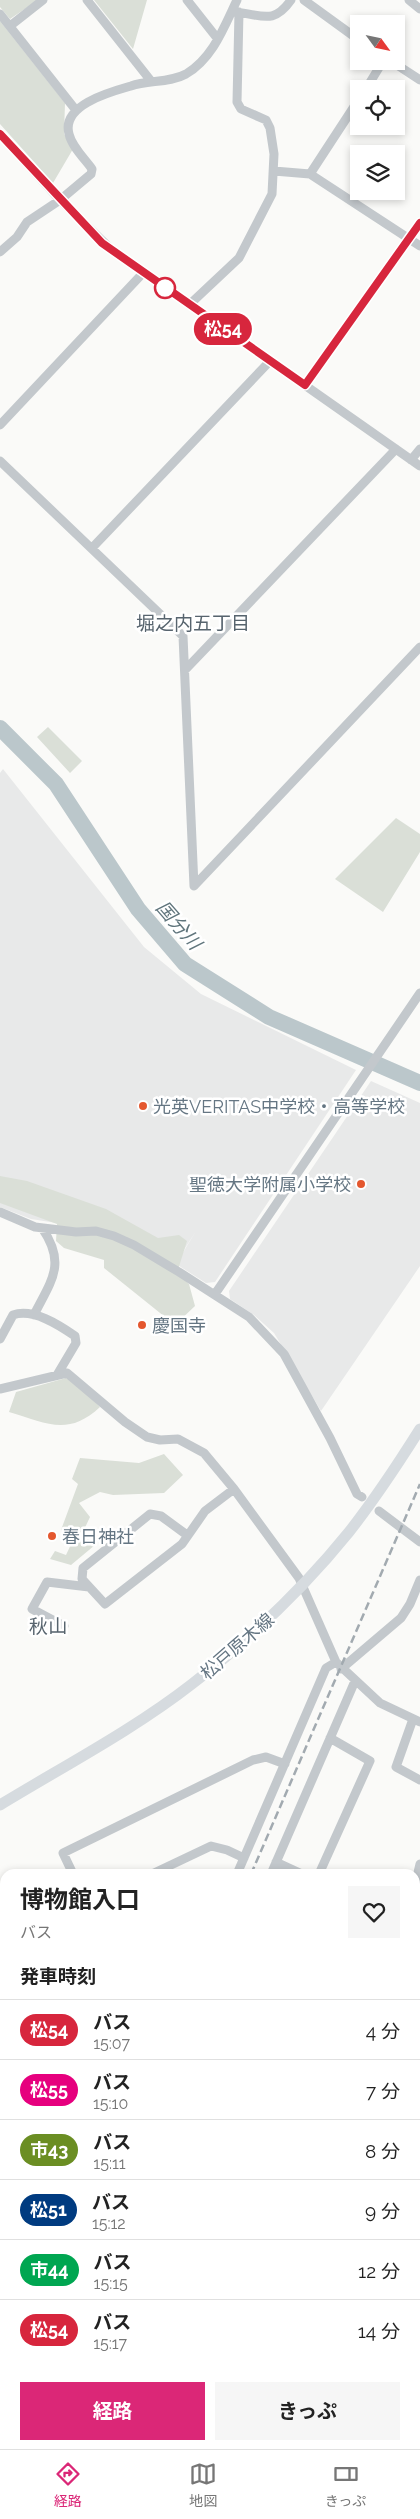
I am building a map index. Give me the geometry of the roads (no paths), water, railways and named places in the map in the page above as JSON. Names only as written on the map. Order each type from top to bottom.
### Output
[{"type":"main road","name":"松戸原木線","points":[[0,1805],[127,1728],[191,1685],[250,1637],[303,1586],[373,1501],[420,1429]]},
{"type":"street","points":[[10,26],[43,0]]},
{"type":"street","points":[[87,0],[151,82]]},
{"type":"street","points":[[187,0],[217,38]]},
{"type":"street","points":[[189,305],[239,258],[272,194],[274,171],[273,141],[266,120],[241,109],[237,102],[235,12],[237,0]]},
{"type":"street","points":[[235,12],[269,16],[279,15],[292,0]]},
{"type":"street","points":[[304,0],[350,33]]},
{"type":"street","points":[[409,0],[420,9]]},
{"type":"street","points":[[0,252],[17,237],[27,222],[60,200],[91,174],[92,169],[69,136],[69,122],[75,109],[131,86],[186,74],[207,57],[217,38],[235,12]]},
{"type":"street","points":[[0,14],[75,109]]},
{"type":"street","points":[[405,70],[420,80]]},
{"type":"street","points":[[310,174],[350,113]]},
{"type":"street","points":[[0,134],[102,243],[420,466]]},
{"type":"street","points":[[274,171],[310,174],[420,246]]},
{"type":"street","points":[[305,385],[420,223]]},
{"type":"street","points":[[0,425],[143,273]]},
{"type":"street","points":[[92,548],[270,361]]},
{"type":"street","points":[[186,670],[396,449]]},
{"type":"street","points":[[411,460],[420,449]]},
{"type":"street","points":[[0,461],[183,636],[186,670],[194,886],[420,646]]},
{"type":"street","points":[[214,1294],[420,993]]},
{"type":"street","points":[[0,1212],[42,1228],[76,1232],[96,1231],[114,1236],[134,1245],[249,1317],[280,1348],[308,1394],[357,1494],[362,1496]]},
{"type":"street","points":[[34,1316],[55,1273],[56,1264],[52,1243],[42,1228]]},
{"type":"street","points":[[0,1339],[12,1315],[34,1316],[57,1324],[75,1336],[76,1343],[57,1375]]},
{"type":"street","points":[[0,1389],[67,1373],[125,1422],[146,1437],[160,1440],[173,1438],[197,1448],[216,1465],[303,1586],[339,1666],[385,1707],[416,1720],[396,1767],[420,1780]]},
{"type":"street","points":[[187,1535],[160,1516],[150,1514],[83,1568],[82,1579],[106,1604],[182,1544],[205,1511],[234,1489]]},
{"type":"street","points":[[379,1511],[420,1542]]},
{"type":"street","points":[[239,1869],[326,1668],[339,1666],[400,1618],[410,1604],[420,1580]]},
{"type":"street","points":[[64,1626],[32,1608],[47,1582],[89,1587]]},
{"type":"street","points":[[273,1869],[355,1681]]},
{"type":"street","points":[[321,1869],[370,1761],[330,1738]]},
{"type":"street","points":[[70,1869],[62,1853],[252,1760],[266,1757],[285,1764]]},
{"type":"street","points":[[163,1869],[211,1846],[227,1850],[244,1858]]},
{"type":"street","points":[[276,1862],[291,1869]]},
{"type":"waterway","name":"国分川","points":[[0,728],[56,784],[138,909],[185,964],[269,1017],[420,1083]]},
{"type":"railway","points":[[253,1869],[420,1484]]},
{"type":"place","name":"光英VERITAS中学校・高等学校","points":[[143,1106]]},
{"type":"place","name":"聖徳大学附属小学校","points":[[361,1184]]},
{"type":"place","name":"慶国寺","points":[[142,1325]]},
{"type":"place","name":"春日神社","points":[[52,1536]]},
{"type":"district","name":"堀之内五丁目","points":[[193,623]]},
{"type":"district","name":"秋山","points":[[48,1626]]}]
